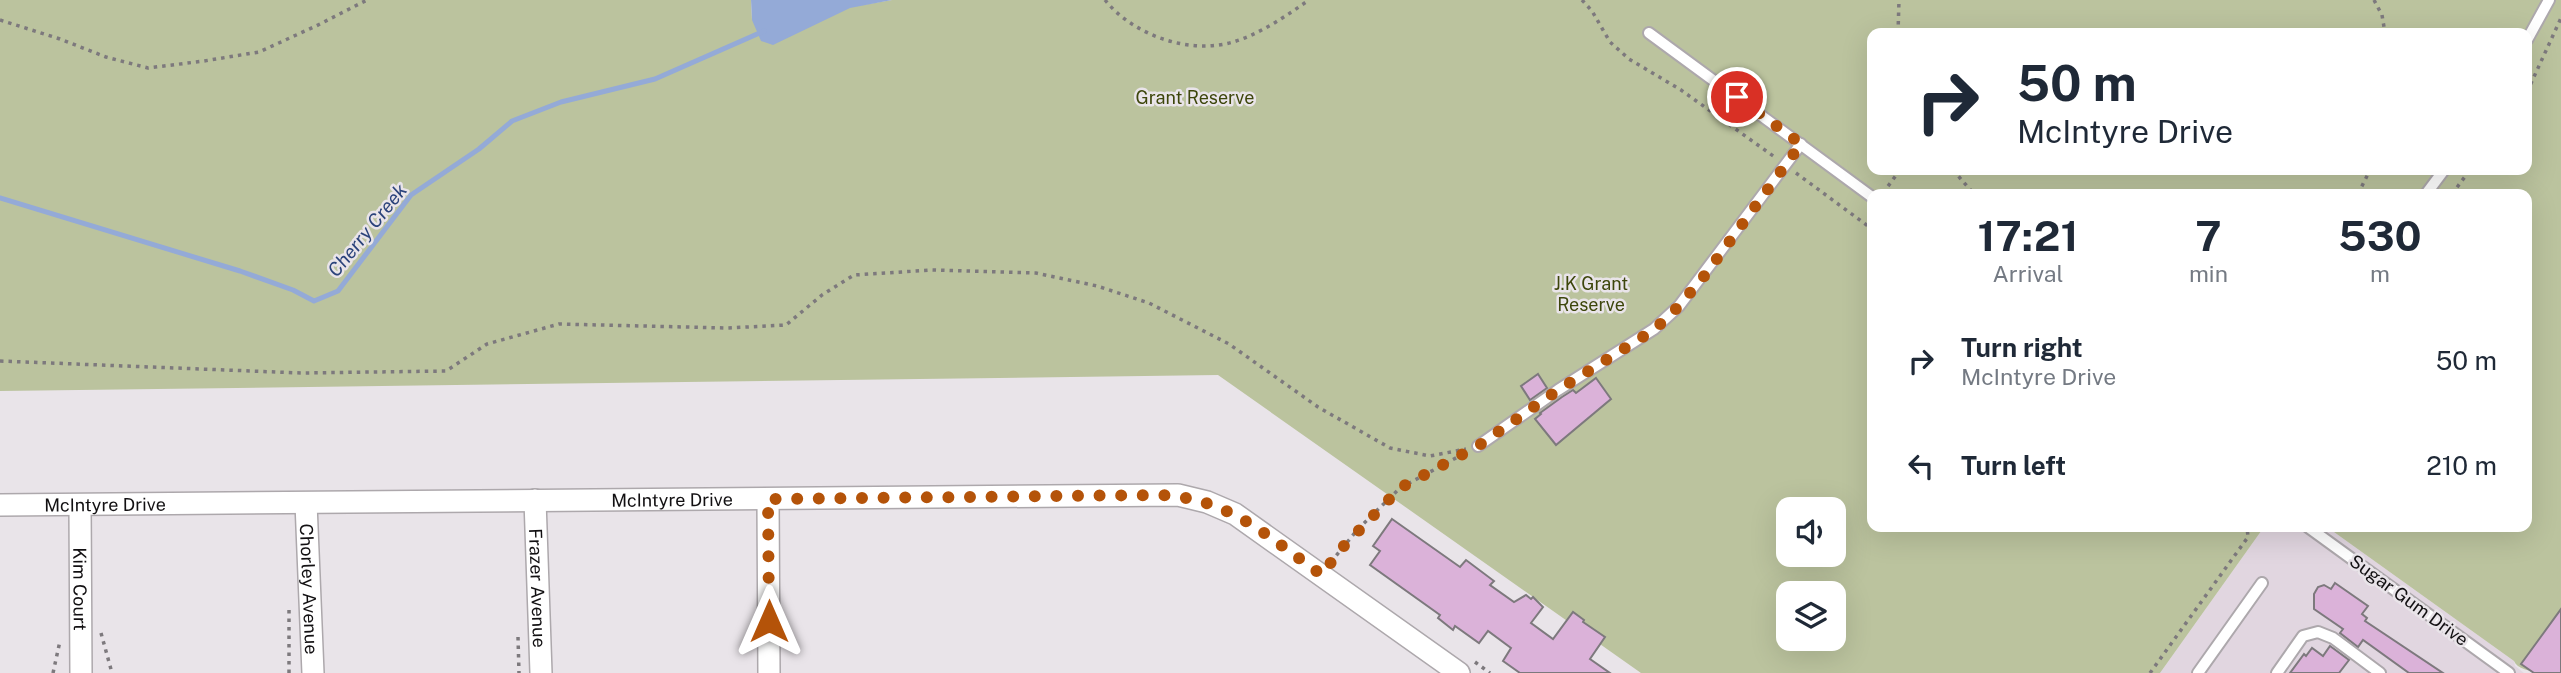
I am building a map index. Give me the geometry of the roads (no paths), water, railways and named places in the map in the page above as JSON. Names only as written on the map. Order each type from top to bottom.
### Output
[{"type":"street","name":"McIntyre Drive","points":[[0,505],[1185,496],[1235,514],[1459,673]]},
{"type":"street","points":[[768,499],[769,673]]},
{"type":"street","name":"Frazer Avenue","points":[[535,500],[541,673]]},
{"type":"street","name":"Chorley Avenue","points":[[306,503],[313,673]]},
{"type":"street","name":"Kim Court","points":[[80,505],[82,673]]},
{"type":"lane","points":[[2532,31],[2549,0]]},
{"type":"lane","points":[[1649,33],[1867,193]]},
{"type":"lane","points":[[1478,446],[1558,390],[1654,330],[1679,306],[1801,144]]},
{"type":"lane","name":"Sugar Gum Drive","points":[[2315,532],[2510,673]]},
{"type":"lane","points":[[2198,673],[2262,583]]},
{"type":"lane","points":[[2277,673],[2303,636],[2318,632],[2333,638],[2376,672]]},
{"type":"water","points":[[751,0],[892,0],[850,8],[773,45],[761,41],[752,20]]},
{"type":"waterway","name":"Cherry Creek","points":[[0,198],[240,271],[293,290],[314,301],[338,291],[411,195],[479,149],[512,121],[561,102],[655,79],[764,31]]},
{"type":"park label","name":"Grant Reserve","points":[[1195,97]]},
{"type":"park label","name":"J.K Grant Reserve","points":[[1591,293]]}]
